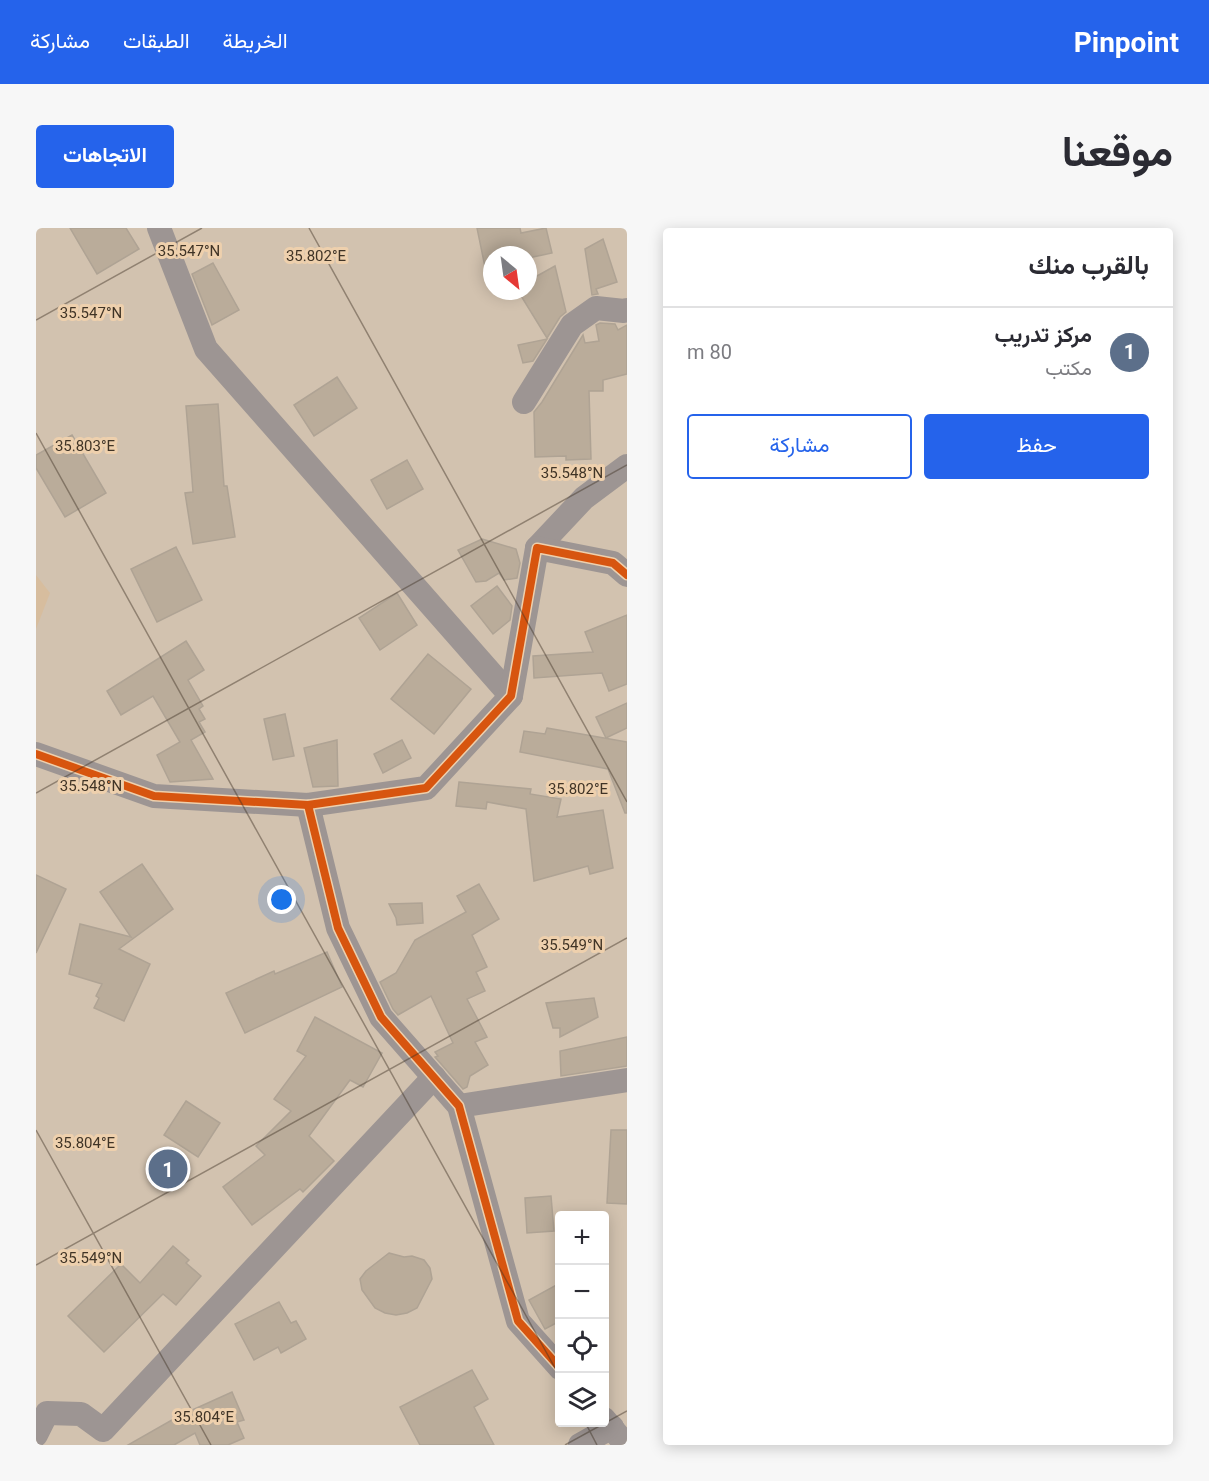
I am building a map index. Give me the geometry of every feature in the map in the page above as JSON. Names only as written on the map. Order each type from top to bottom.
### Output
[{"type":"street","points":[[159,228],[206,349],[511,696]]},
{"type":"street","points":[[524,402],[572,325],[596,308],[627,310]]},
{"type":"street","points":[[36,754],[154,796],[308,805],[426,788],[511,696],[537,548],[584,498],[627,466]]},
{"type":"street","points":[[537,548],[612,562],[627,575]]},
{"type":"street","points":[[308,805],[338,928],[381,1017],[459,1106],[518,1321],[555,1362]]},
{"type":"street","points":[[36,1435],[47,1413],[81,1414],[103,1430],[434,1077]]},
{"type":"street","points":[[459,1106],[627,1080]]},
{"type":"street","points":[[580,1445],[614,1430]]},
{"type":"shaded area","points":[[36,575],[50,593],[36,629]]},
{"type":"building","points":[[70,228],[126,228],[139,249],[97,274]]},
{"type":"building","points":[[477,228],[520,228],[521,233],[546,228],[552,253],[537,256],[537,246],[483,246],[483,257]]},
{"type":"building","points":[[603,239],[617,282],[596,289],[598,294],[592,295],[585,249]]},
{"type":"building","points":[[213,263],[239,310],[212,325],[192,274]]},
{"type":"building","points":[[555,266],[566,312],[560,317],[547,338],[524,300],[537,300],[537,276]]},
{"type":"building","points":[[615,324],[618,330],[627,325],[627,374],[603,380],[603,391],[589,391],[591,459],[566,460],[566,456],[535,457],[534,412],[583,335],[585,343],[599,341],[596,325]]},
{"type":"building","points":[[547,339],[533,361],[523,363],[518,345]]},
{"type":"building","points":[[337,377],[357,408],[314,436],[294,405]]},
{"type":"building","points":[[218,404],[224,486],[227,486],[235,537],[193,544],[185,493],[193,492],[186,406]]},
{"type":"building","points":[[72,435],[106,493],[65,517],[36,468],[36,455]]},
{"type":"building","points":[[407,460],[423,489],[387,509],[371,480]]},
{"type":"building","points":[[482,539],[516,549],[520,563],[517,578],[504,580],[499,573],[486,581],[476,582],[458,550]]},
{"type":"building","points":[[176,547],[202,600],[157,622],[131,569]]},
{"type":"building","points":[[497,586],[512,606],[510,620],[493,634],[471,606]]},
{"type":"building","points":[[397,593],[417,625],[380,650],[359,618]]},
{"type":"building","points":[[627,615],[627,684],[609,691],[602,673],[534,678],[533,656],[593,652],[585,632]]},
{"type":"building","points":[[186,641],[204,670],[188,680],[203,706],[199,709],[205,719],[199,722],[205,732],[191,740],[213,779],[170,782],[157,755],[180,742],[153,696],[121,715],[107,691]]},
{"type":"building","points":[[428,654],[471,689],[434,734],[391,699]]},
{"type":"building","points":[[627,703],[627,728],[606,738],[596,717]]},
{"type":"building","points":[[285,714],[294,756],[273,760],[264,719]]},
{"type":"building","points":[[547,728],[627,742],[627,813],[625,813],[608,769],[520,752],[524,731],[545,734]]},
{"type":"building","points":[[337,740],[338,786],[313,787],[304,748]]},
{"type":"building","points":[[402,740],[411,758],[383,773],[374,754]]},
{"type":"building","points":[[459,782],[531,789],[530,794],[561,799],[557,817],[603,810],[613,868],[590,874],[588,866],[534,881],[526,809],[487,802],[486,809],[456,806]]},
{"type":"building","points":[[142,864],[173,909],[119,949],[150,964],[124,1021],[94,1008],[99,998],[96,996],[102,984],[69,974],[80,924],[131,937],[100,892]]},
{"type":"building","points":[[36,875],[66,889],[36,953]]},
{"type":"building","points":[[479,884],[499,919],[472,935],[487,967],[476,972],[485,991],[467,999],[487,1037],[475,1042],[488,1065],[470,1076],[467,1087],[463,1089],[435,1057],[438,1056],[435,1052],[453,1043],[431,996],[398,1015],[380,982],[396,973],[415,940],[466,912],[457,896]]},
{"type":"building","points":[[422,903],[423,923],[397,925],[389,904]]},
{"type":"building","points":[[327,952],[342,987],[245,1033],[226,993],[274,971],[275,974]]},
{"type":"building","points":[[594,998],[598,1017],[560,1037],[560,1028],[553,1028],[546,1003]]},
{"type":"building","points":[[315,1017],[382,1053],[363,1087],[350,1080],[309,1136],[334,1161],[303,1192],[300,1189],[252,1225],[223,1187],[265,1155],[256,1146],[291,1111],[274,1099],[306,1056],[297,1051]]},
{"type":"building","points":[[627,1037],[627,1066],[561,1076],[560,1051]]},
{"type":"building","points":[[186,1101],[220,1123],[198,1157],[164,1135]]},
{"type":"building","points":[[611,1130],[627,1130],[627,1204],[607,1203]]},
{"type":"building","points":[[551,1196],[554,1231],[527,1233],[525,1198]]},
{"type":"building","points":[[173,1246],[189,1260],[186,1263],[201,1276],[176,1305],[163,1294],[104,1352],[68,1316],[121,1264],[140,1283]]},
{"type":"building","points":[[389,1253],[424,1260],[430,1268],[432,1279],[417,1308],[407,1313],[396,1315],[375,1308],[362,1290],[360,1279],[366,1271]]},
{"type":"building","points":[[555,1286],[555,1324],[545,1329],[529,1300]]},
{"type":"building","points":[[279,1302],[291,1323],[296,1321],[306,1339],[281,1353],[278,1347],[254,1360],[235,1324]]},
{"type":"building","points":[[472,1370],[488,1399],[474,1407],[494,1445],[420,1445],[400,1407]]},
{"type":"building","points":[[232,1392],[244,1420],[237,1422],[244,1438],[228,1445],[200,1445],[195,1433],[174,1445],[128,1445],[179,1416]]},
{"type":"cycle path","points":[[36,754],[154,796],[308,805],[426,788],[511,696],[537,548],[613,563],[627,575]]},
{"type":"cycle path","points":[[308,805],[338,928],[381,1017],[459,1106],[518,1321],[555,1362]]},
{"type":"place","name":"مركز تدريب","points":[[168,1169]]}]
